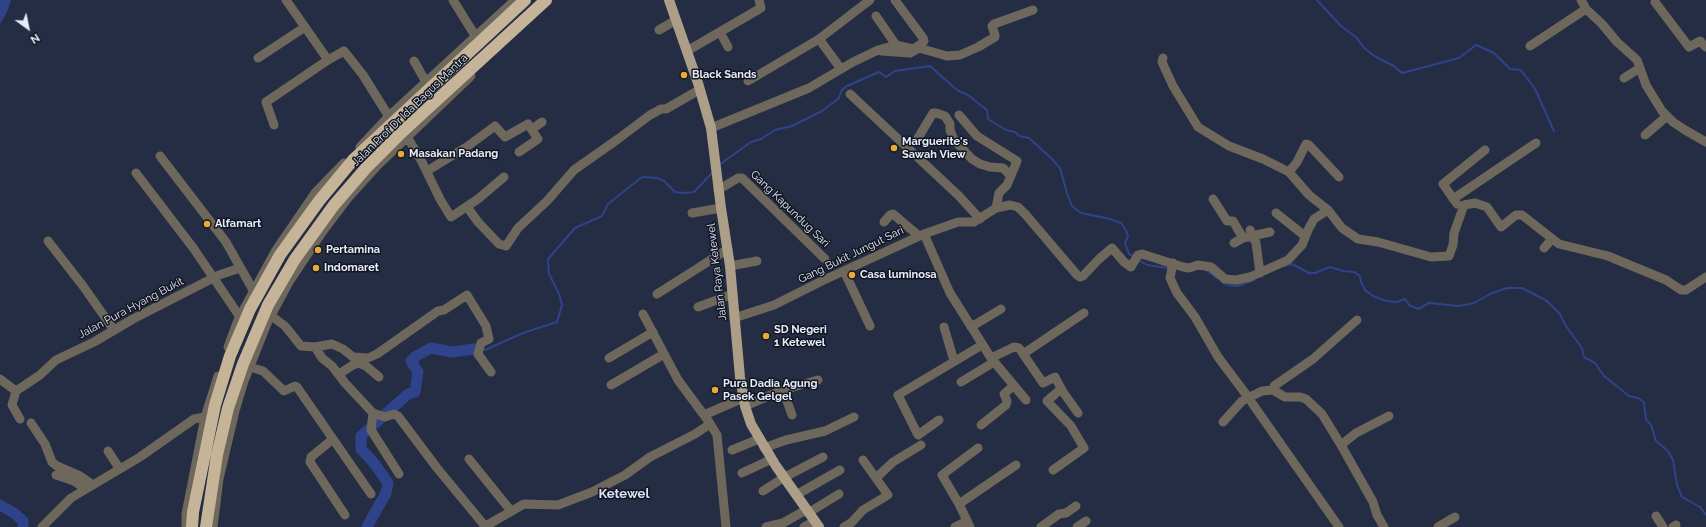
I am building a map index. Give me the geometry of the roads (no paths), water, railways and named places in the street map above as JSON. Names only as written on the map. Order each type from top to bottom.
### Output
[{"type":"highway","name":"Jalan Prof Dr Ida Bagus Mantra","points":[[213,444],[215,405],[230,356],[250,309],[280,255],[319,201],[353,160],[391,119],[525,0]]},
{"type":"highway","name":"Jalan Prof Dr Ida Bagus Mantra","points":[[213,444],[228,408],[240,371],[295,258],[334,205],[366,168],[405,134],[529,19],[546,0]]},
{"type":"highway","points":[[192,527],[193,512],[213,444]]},
{"type":"highway","points":[[206,527],[213,444]]},
{"type":"main road","name":"Jalan Raya Ketewel","points":[[672,2],[676,20],[700,90],[711,128],[720,208],[728,249],[740,377],[744,402],[750,420],[762,443],[783,478],[812,518]]},
{"type":"street","points":[[286,0],[328,60]]},
{"type":"street","points":[[453,0],[476,37]]},
{"type":"street","points":[[186,527],[186,514],[205,417],[240,317],[253,290],[276,250],[315,193],[391,119],[426,82],[515,0]]},
{"type":"street","points":[[529,19],[552,0]]},
{"type":"street","points":[[687,50],[761,8],[759,0]]},
{"type":"street","points":[[748,81],[819,39],[870,0]]},
{"type":"street","points":[[711,128],[809,88],[841,69],[878,50],[896,45],[913,49],[923,43],[924,41],[895,0]]},
{"type":"street","points":[[1581,0],[1586,9],[1602,24],[1617,42],[1634,56],[1650,92],[1667,116],[1685,130],[1706,142]]},
{"type":"street","points":[[1655,2],[1689,47],[1704,41]]},
{"type":"street","points":[[1530,46],[1586,9]]},
{"type":"street","points":[[878,50],[912,53],[919,48],[947,56],[960,55],[974,50],[994,37],[996,35],[992,28],[994,24],[1033,10]]},
{"type":"street","points":[[876,16],[896,45]]},
{"type":"street","points":[[658,30],[676,20]]},
{"type":"street","points":[[258,58],[305,27]]},
{"type":"street","points":[[720,32],[728,47]]},
{"type":"street","points":[[819,39],[841,69]]},
{"type":"street","points":[[274,125],[266,102],[291,84],[344,51],[363,75],[391,119]]},
{"type":"street","points":[[1163,58],[1162,62],[1173,86],[1198,127],[1229,146],[1263,159],[1289,172],[1309,195],[1328,210],[1342,228],[1358,239],[1378,242],[1431,257],[1445,257],[1451,255],[1454,233],[1464,205]]},
{"type":"street","points":[[414,61],[426,82]]},
{"type":"street","points":[[1624,78],[1640,68]]},
{"type":"street","points":[[466,207],[498,244],[506,246],[518,228],[547,201],[574,170],[661,108],[666,109],[700,90]]},
{"type":"street","points":[[850,94],[959,196],[980,218]]},
{"type":"street","points":[[918,138],[933,113],[936,112],[945,116],[950,124],[950,130],[954,140],[972,159],[980,164],[990,167],[1003,168],[1011,176]]},
{"type":"street","points":[[959,115],[985,143],[1016,159],[1017,164],[1006,187],[999,193],[996,208],[1010,205],[1018,207],[1080,277],[1085,275],[1111,249],[1114,250],[1128,266],[1131,267],[1137,258],[1142,254],[1172,266],[1189,268],[1198,265],[1211,268],[1225,279],[1246,279],[1288,260],[1302,246],[1305,236],[1314,220],[1328,210]]},
{"type":"street","points":[[1645,135],[1667,116]]},
{"type":"street","points":[[532,129],[542,122]]},
{"type":"street","points":[[427,171],[468,146],[494,126],[504,137],[528,124],[538,140],[519,152]]},
{"type":"street","points":[[405,134],[427,171],[450,217],[466,207],[504,177]]},
{"type":"street","points":[[1453,199],[1536,143]]},
{"type":"street","points":[[1289,172],[1297,162],[1306,144],[1309,144],[1339,177]]},
{"type":"street","points":[[1485,150],[1443,183],[1458,205],[1475,203],[1487,207],[1501,228],[1516,215],[1522,215],[1561,245],[1608,256],[1666,280],[1681,290],[1686,290],[1706,277]]},
{"type":"street","points":[[160,156],[226,242],[253,290]]},
{"type":"street","points":[[136,173],[186,238],[240,317]]},
{"type":"street","name":"Gang Kapundug Sari","points":[[718,190],[738,178],[742,178],[825,259]]},
{"type":"street","points":[[1213,199],[1227,221],[1233,220],[1243,238]]},
{"type":"street","points":[[692,213],[720,208]]},
{"type":"street","name":"Gang Bukit Jungut Sari","points":[[734,318],[774,305],[921,235],[958,222],[974,222],[996,208]]},
{"type":"street","points":[[1276,213],[1305,236]]},
{"type":"street","points":[[884,222],[890,215],[893,214],[921,235],[947,288],[982,345],[1013,386],[1026,400]]},
{"type":"street","points":[[1234,243],[1252,233],[1270,232]]},
{"type":"street","points":[[1252,233],[1258,250],[1260,272]]},
{"type":"street","points":[[1544,248],[1552,239]]},
{"type":"street","points":[[48,240],[114,330]]},
{"type":"street","points":[[657,294],[728,249]]},
{"type":"street","points":[[730,266],[757,261]]},
{"type":"street","points":[[1172,266],[1170,280],[1177,293],[1195,317],[1218,357],[1339,527]]},
{"type":"street","name":"Jalan Pura Hyang Bukit","points":[[16,391],[40,375],[56,360],[94,342],[133,319],[213,278],[240,268]]},
{"type":"street","points":[[844,271],[870,326]]},
{"type":"street","points":[[698,307],[733,294]]},
{"type":"street","points":[[213,527],[220,472],[235,411],[268,313],[285,326],[301,346],[332,344],[343,349],[353,357],[368,358],[377,354],[438,311],[444,310],[467,295],[486,326],[489,339],[481,343],[478,354],[491,372]]},
{"type":"street","points":[[972,327],[1001,308]]},
{"type":"street","points":[[1023,354],[1084,313]]},
{"type":"street","points":[[643,314],[678,380],[717,435],[726,527]]},
{"type":"street","points":[[1273,390],[1274,386],[1319,354],[1357,320]]},
{"type":"street","points":[[944,328],[954,361]]},
{"type":"street","points":[[609,358],[653,332]]},
{"type":"street","points":[[939,420],[918,435],[898,396],[900,392],[982,345]]},
{"type":"street","points":[[315,346],[322,358],[332,366],[378,415]]},
{"type":"street","points":[[961,382],[993,360],[1016,347],[1019,348],[1043,383],[1054,377],[1078,413]]},
{"type":"street","points":[[611,385],[664,354]]},
{"type":"street","points":[[339,374],[353,364],[359,363],[366,366],[379,377]]},
{"type":"street","points":[[250,367],[263,370],[284,391],[296,386],[371,494]]},
{"type":"street","points":[[0,379],[16,391],[12,405],[20,419]]},
{"type":"street","points":[[704,415],[818,380]]},
{"type":"street","points":[[981,425],[1006,405],[1007,401],[1004,394],[1013,386]]},
{"type":"street","points":[[1053,470],[1084,448],[1071,426],[1047,401],[1062,389]]},
{"type":"street","points":[[783,390],[792,415]]},
{"type":"street","points":[[1223,422],[1242,401],[1250,400],[1262,391],[1273,390],[1285,397],[1300,397],[1306,399],[1322,414],[1341,445],[1373,502],[1377,516],[1384,527]]},
{"type":"street","points":[[378,415],[394,414],[398,416],[484,527],[527,503],[558,505],[592,492],[625,475],[650,457],[695,434],[710,424]]},
{"type":"street","points":[[378,415],[371,428],[399,474]]},
{"type":"street","points":[[1341,445],[1356,433],[1389,416]]},
{"type":"street","points":[[42,527],[64,503],[119,468],[143,455],[194,419],[205,417]]},
{"type":"street","points":[[732,450],[825,431],[854,417]]},
{"type":"street","points":[[31,423],[45,444],[52,462],[57,466],[80,476],[90,487]]},
{"type":"street","points":[[333,439],[311,457],[310,462],[345,515]]},
{"type":"street","points":[[876,478],[893,462],[921,445]]},
{"type":"street","points":[[955,527],[968,524],[959,504],[942,474],[978,448]]},
{"type":"street","points":[[108,451],[119,468]]},
{"type":"street","points":[[762,491],[823,457]]},
{"type":"street","points":[[469,459],[511,511]]},
{"type":"street","points":[[742,473],[772,459]]},
{"type":"street","points":[[844,527],[852,522],[863,510],[888,495],[863,460]]},
{"type":"street","points":[[959,504],[1016,465]]},
{"type":"street","points":[[796,495],[840,470]]},
{"type":"street","points":[[56,475],[90,487]]},
{"type":"street","points":[[804,527],[812,518],[840,494]]},
{"type":"street","points":[[1041,527],[1059,514],[1076,506]]},
{"type":"street","points":[[1656,516],[1662,527]]},
{"type":"street","points":[[1438,527],[1455,517]]},
{"type":"street","points":[[766,527],[812,518]]},
{"type":"street","points":[[1077,527],[1086,521]]},
{"type":"water","points":[[0,0],[11,0],[7,12],[0,24]]},
{"type":"waterway","points":[[1317,0],[1341,26],[1357,38],[1364,48],[1376,57],[1394,66],[1402,73],[1459,58],[1476,45],[1494,53],[1510,69],[1521,70],[1535,89],[1554,131]]},
{"type":"waterway","points":[[719,165],[751,142],[761,139],[775,130],[792,126],[822,111],[838,99],[842,90],[847,86],[879,72],[886,77],[895,71],[930,66],[957,90],[968,95],[987,110],[988,119],[1006,130],[1015,132],[1019,136],[1029,138],[1051,158],[1060,168],[1072,206],[1081,213],[1110,219],[1121,223],[1128,236],[1125,243],[1129,254],[1133,256]]},
{"type":"waterway","points":[[485,350],[523,333],[557,322],[562,305],[559,294],[549,274],[548,259],[575,228],[602,216],[608,204],[642,177],[657,178],[664,181],[675,192],[685,193],[694,192],[712,173]]},
{"type":"waterway","points":[[1138,260],[1147,265],[1168,268]]},
{"type":"waterway","points":[[1285,266],[1292,264],[1309,273],[1315,273],[1330,267],[1343,271],[1354,272],[1360,276],[1365,290],[1373,296],[1386,301],[1397,302],[1405,299],[1409,305],[1418,309],[1429,303],[1459,306],[1474,303],[1490,294],[1507,288],[1522,288],[1547,301],[1560,314],[1566,326],[1582,348],[1584,357],[1595,363],[1604,376],[1629,396],[1638,398],[1644,402],[1646,419],[1651,425],[1656,441],[1668,451],[1673,460],[1677,485],[1682,497],[1700,507],[1706,515]]},
{"type":"waterway","points":[[1206,270],[1217,278]]},
{"type":"waterway","points":[[1222,282],[1227,285],[1238,286],[1254,280]]},
{"type":"waterway","points":[[367,527],[386,493],[388,483],[374,463],[361,449],[361,436],[408,394],[415,392],[418,372],[411,361],[416,356],[431,348],[452,352],[474,349]]},
{"type":"waterway","points":[[0,505],[14,513],[23,521],[23,527]]},
{"type":"place","name":"Black Sands","points":[[684,75]]},
{"type":"place","name":"Marguerite's Sawah View","points":[[894,148]]},
{"type":"place","name":"Masakan Padang","points":[[401,154]]},
{"type":"place","name":"Alfamart","points":[[207,224]]},
{"type":"place","name":"Pertamina","points":[[318,250]]},
{"type":"place","name":"Indomaret","points":[[316,268]]},
{"type":"place","name":"Casa luminosa","points":[[852,275]]},
{"type":"place","name":"SD Negeri 1 Ketewel","points":[[766,336]]},
{"type":"place","name":"Pura Dadia Agung Pasek Gelgel","points":[[715,390]]},
{"type":"district","name":"Ketewel","points":[[624,494]]}]
